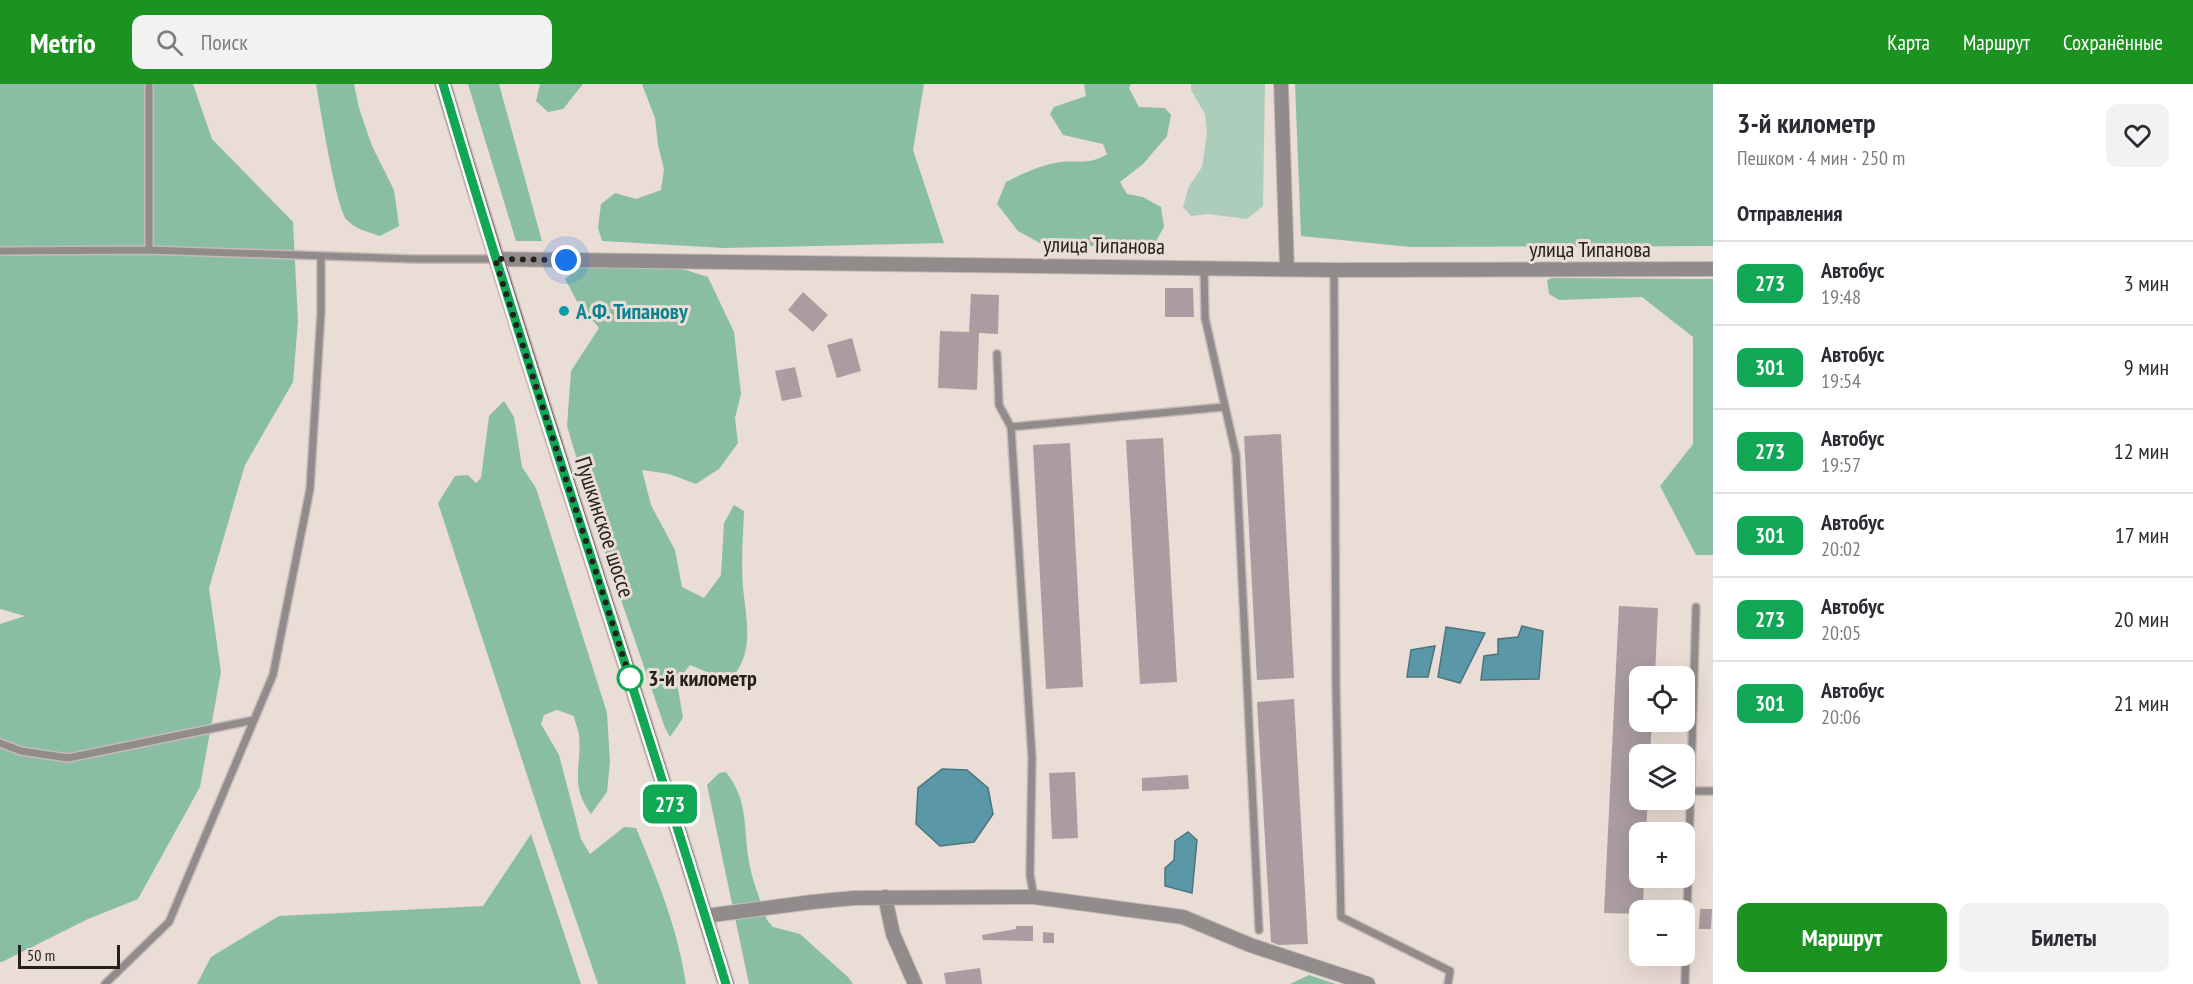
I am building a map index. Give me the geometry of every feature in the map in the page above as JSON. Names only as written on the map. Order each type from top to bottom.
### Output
[{"type":"main road","name":"Пушкинское шоссе","points":[[443,84],[495,259],[726,984]]},
{"type":"street","points":[[1281,84],[1287,269]]},
{"type":"street","name":"улица Типанова","points":[[495,259],[1334,270],[1713,269]]},
{"type":"street","points":[[705,916],[812,902],[885,897],[1034,897],[1183,917],[1250,945],[1368,984]]},
{"type":"street","points":[[885,897],[893,934],[915,984]]},
{"type":"lane","points":[[149,84],[149,250]]},
{"type":"lane","points":[[0,251],[149,250],[321,257],[495,259]]},
{"type":"lane","points":[[105,984],[169,922],[273,675],[310,489],[321,312],[321,257]]},
{"type":"lane","points":[[1204,267],[1205,318],[1236,455],[1259,930]]},
{"type":"lane","points":[[1334,270],[1336,676],[1341,917],[1450,971],[1448,984]]},
{"type":"lane","points":[[997,354],[999,405],[1011,428],[1032,758],[1030,876],[1034,897]]},
{"type":"lane","points":[[1011,428],[1224,407]]},
{"type":"lane","points":[[1692,744],[1696,607]]},
{"type":"lane","points":[[0,743],[21,751],[68,758],[254,720]]},
{"type":"lane","points":[[1695,790],[1713,791]]},
{"type":"lane","points":[[1685,984],[1689,810]]},
{"type":"green space","points":[[0,84],[193,84],[212,139],[293,222],[298,321],[293,382],[245,465],[209,588],[221,672],[200,787],[138,899],[88,919],[2,962],[0,962],[0,624],[25,616],[0,609]]},
{"type":"green space","points":[[316,84],[354,84],[359,108],[372,146],[394,190],[399,226],[380,236],[354,226],[343,212],[333,178]]},
{"type":"green space","points":[[468,84],[499,84],[542,241],[516,241]]},
{"type":"green space","points":[[540,84],[583,84],[563,109],[548,112],[536,101]]},
{"type":"green space","points":[[642,84],[924,84],[913,150],[944,243],[724,248],[602,241],[598,228],[601,204],[615,193],[636,199],[661,190],[664,169],[655,118]]},
{"type":"green space","points":[[1084,84],[1131,84],[1129,88],[1139,107],[1165,108],[1171,115],[1167,136],[1143,164],[1120,182],[1127,194],[1143,197],[1161,207],[1164,227],[1153,246],[1085,246],[1040,243],[1018,231],[997,204],[1006,182],[1039,167],[1053,163],[1096,160],[1107,154],[1103,144],[1063,135],[1050,114],[1054,107],[1086,96]]},
{"type":"green space","points":[[1191,84],[1265,84],[1263,206],[1247,219],[1207,214],[1191,216],[1183,207],[1189,186],[1202,167],[1207,133],[1205,114],[1191,90]]},
{"type":"green space","points":[[1295,84],[1713,84],[1713,246],[1411,247],[1301,236]]},
{"type":"green space","points":[[590,260],[676,267],[708,277],[734,332],[741,394],[735,418],[738,443],[719,469],[696,484],[669,474],[642,470],[651,505],[675,550],[682,587],[704,598],[721,575],[724,523],[734,505],[744,511],[742,568],[747,636],[743,659],[729,681],[690,665],[677,682],[683,718],[670,737],[605,553],[567,426],[571,371],[599,328],[578,303],[565,279]]},
{"type":"green space","points":[[1552,278],[1713,279],[1713,555],[1696,555],[1660,486],[1693,444],[1693,337],[1642,297],[1559,300],[1549,294],[1547,280]]},
{"type":"green space","points":[[504,401],[514,417],[522,467],[536,488],[607,713],[610,762],[607,792],[591,814],[580,794],[578,784],[579,735],[574,716],[557,710],[544,715],[541,724],[559,755],[581,839],[590,854],[624,827],[636,828],[672,924],[686,984],[598,984],[438,503],[455,476],[468,475],[476,483],[481,478],[489,416]]},
{"type":"green space","points":[[726,772],[742,804],[750,868],[767,920],[773,927],[800,934],[853,984],[749,984],[707,785],[719,773]]},
{"type":"green space","points":[[531,834],[581,984],[197,984],[211,957],[279,916],[483,906]]},
{"type":"green space","points":[[1309,975],[1336,984],[1290,984]]},
{"type":"water","points":[[1522,626],[1543,631],[1539,679],[1481,680],[1484,656],[1498,654],[1498,639],[1518,637]]},
{"type":"water","points":[[1446,627],[1485,633],[1460,683],[1438,677]]},
{"type":"water","points":[[1435,646],[1428,677],[1407,677],[1411,650]]},
{"type":"water","points":[[942,769],[967,770],[988,788],[993,814],[974,842],[940,846],[916,824],[918,788]]},
{"type":"water","points":[[1188,832],[1197,840],[1192,893],[1165,886],[1165,868],[1174,860],[1175,841]]},
{"type":"building","points":[[1165,288],[1193,288],[1194,317],[1165,317]]},
{"type":"building","points":[[803,292],[828,315],[813,332],[788,310]]},
{"type":"building","points":[[971,294],[999,295],[998,334],[979,333],[977,390],[938,388],[940,331],[969,332]]},
{"type":"building","points":[[852,338],[861,371],[837,378],[827,345]]},
{"type":"building","points":[[795,367],[802,397],[782,401],[775,371]]},
{"type":"building","points":[[1281,434],[1294,678],[1257,680],[1244,436]]},
{"type":"building","points":[[1163,438],[1177,682],[1140,684],[1126,440]]},
{"type":"building","points":[[1070,443],[1083,687],[1046,689],[1033,445]]},
{"type":"building","points":[[1619,606],[1658,608],[1655,666],[1629,666],[1629,732],[1651,732],[1651,744],[1629,744],[1629,810],[1647,810],[1647,822],[1629,822],[1629,888],[1644,888],[1643,900],[1629,900],[1629,914],[1604,913]]},
{"type":"building","points":[[1294,699],[1308,944],[1279,945],[1271,942],[1257,702]]},
{"type":"building","points":[[1075,772],[1078,838],[1052,839],[1049,773]]},
{"type":"building","points":[[1188,775],[1189,789],[1142,791],[1142,778]]},
{"type":"building","points":[[1700,909],[1712,909],[1711,929],[1699,929]]},
{"type":"building","points":[[1016,926],[1033,926],[1033,941],[983,940],[982,935],[1016,929]]},
{"type":"building","points":[[1043,932],[1054,933],[1054,943],[1043,943]]},
{"type":"building","points":[[980,968],[982,984],[946,984],[944,973]]},
{"type":"bus line","name":"273","points":[[443,84],[495,259],[726,984]]},
{"type":"place","name":"А.Ф. Типанову","points":[[564,311]]},
{"type":"place","name":"3-й километр","points":[[630,678]]},
{"type":"route","points":[[566,260],[495,259],[630,678]]}]
